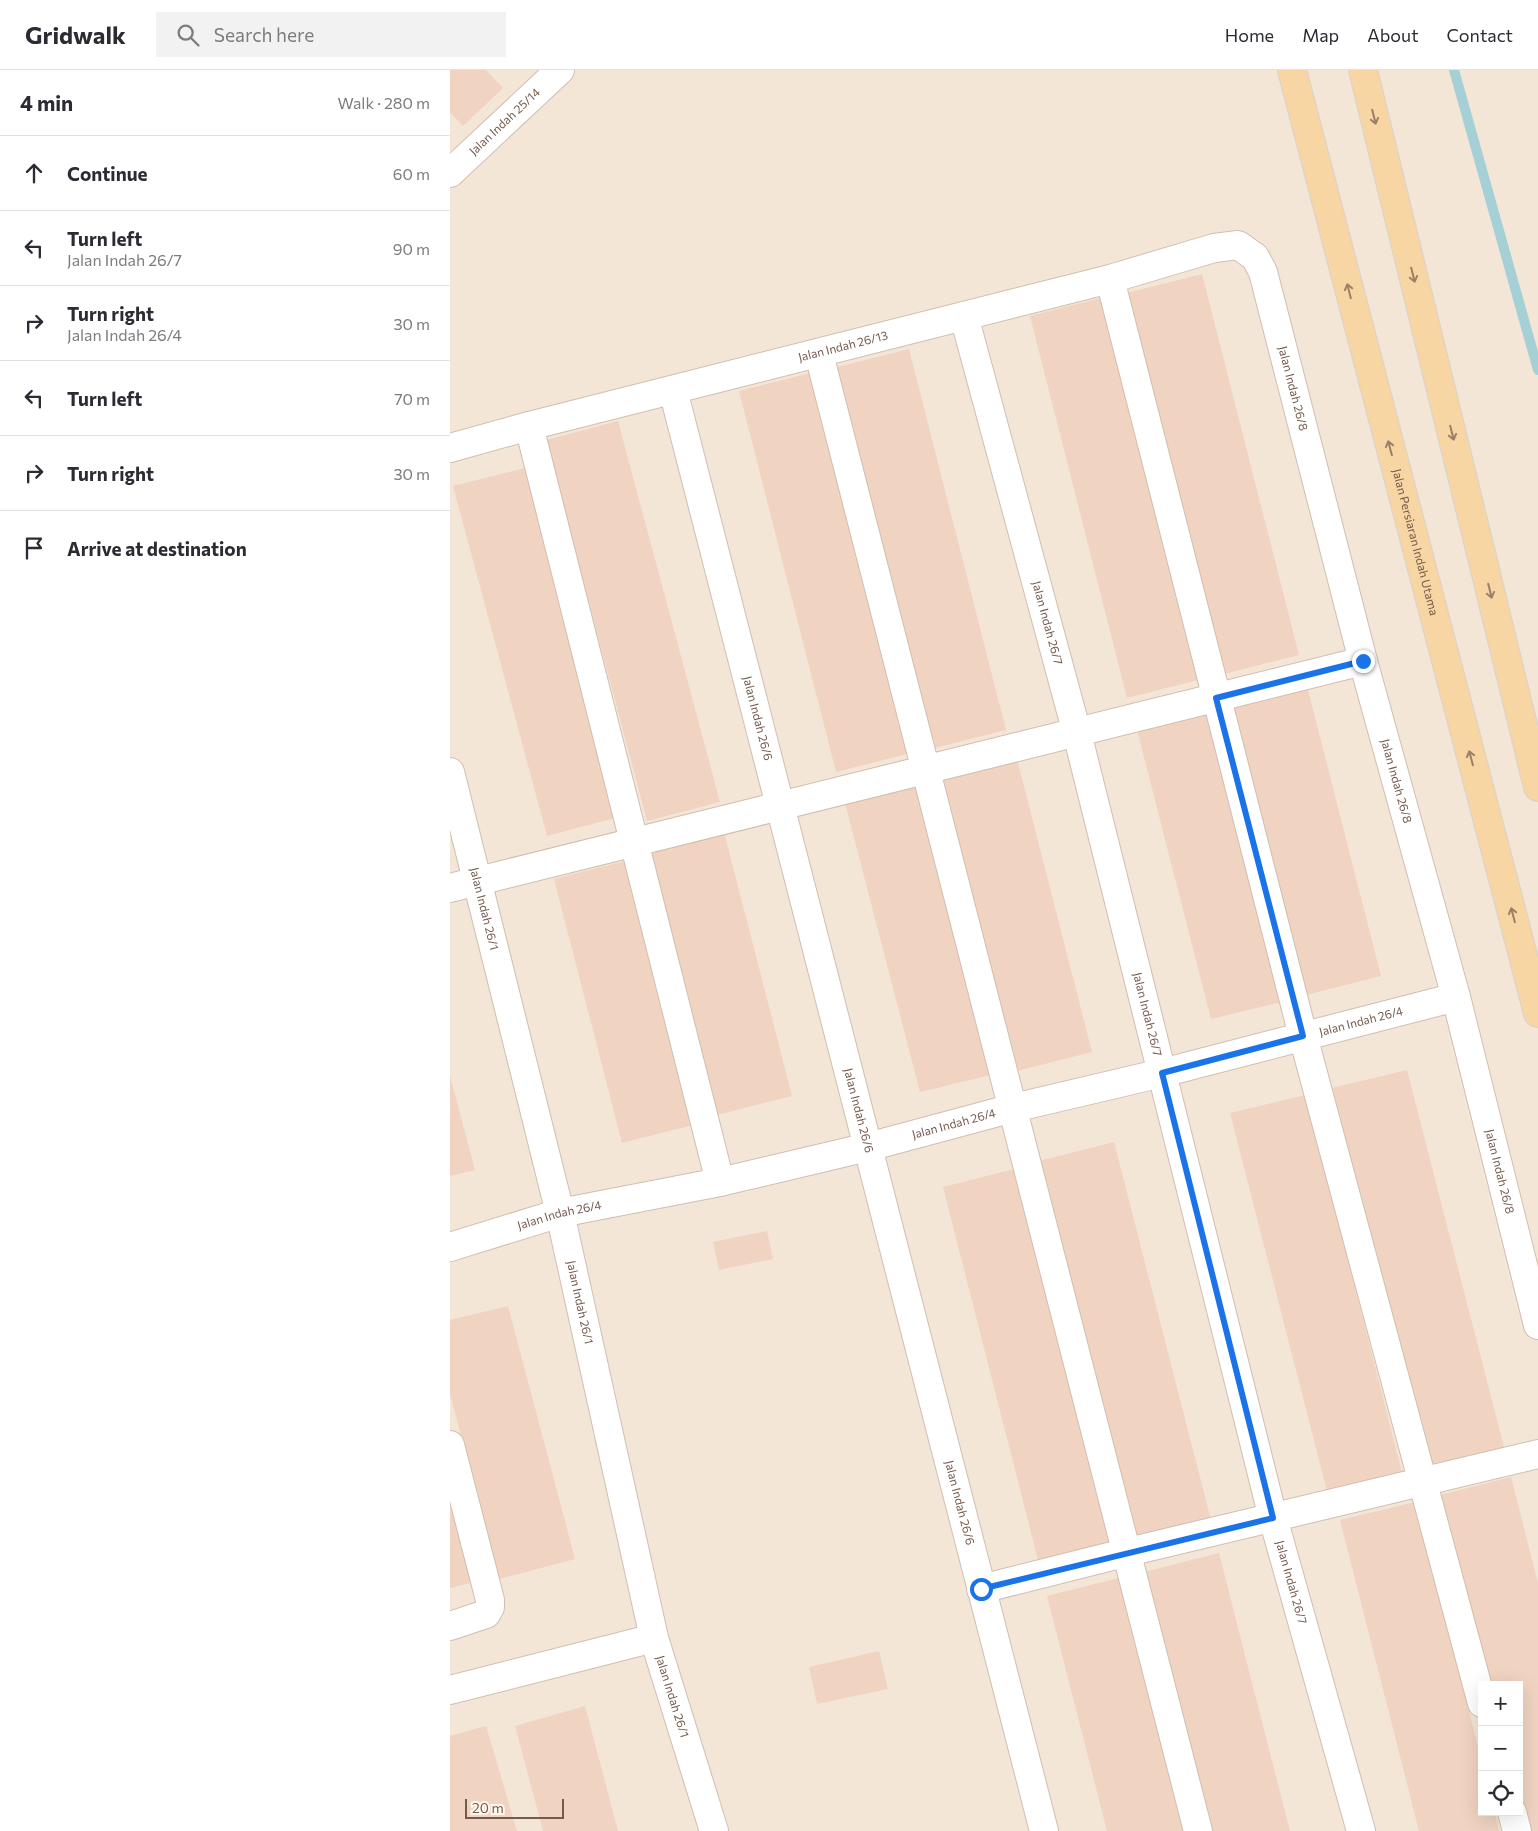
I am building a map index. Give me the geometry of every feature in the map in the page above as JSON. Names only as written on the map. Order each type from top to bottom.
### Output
[{"type":"main road","name":"Jalan Persiaran Indah Utama","points":[[1292,70],[1530,953],[1538,1013]]},
{"type":"main road","points":[[1363,70],[1538,787]]},
{"type":"street","name":"Jalan Indah 25/14","points":[[455,158],[560,70]]},
{"type":"street","name":"Jalan Indah 26/13","points":[[450,448],[529,426],[1110,280],[1214,248],[1238,246]]},
{"type":"street","name":"Jalan Indah 26/8","points":[[1238,246],[1255,257],[1262,272],[1363,661],[1456,997],[1538,1325]]},
{"type":"street","points":[[1110,280],[1303,1036],[1478,1688]]},
{"type":"street","name":"Jalan Indah 26/7","points":[[964,316],[1077,733],[1273,1518],[1361,1831]]},
{"type":"street","points":[[819,354],[1128,1552],[1198,1831]]},
{"type":"street","name":"Jalan Indah 26/6","points":[[673,390],[1044,1831]]},
{"type":"street","points":[[529,426],[720,1182]]},
{"type":"street","points":[[450,888],[1363,661]]},
{"type":"street","name":"Jalan Indah 26/1","points":[[450,772],[560,1213],[654,1638],[714,1831]]},
{"type":"street","name":"Jalan Indah 26/4","points":[[450,1247],[560,1213],[720,1182],[1162,1073],[1456,997]]},
{"type":"street","points":[[450,1445],[490,1600],[490,1607],[486,1614],[450,1626]]},
{"type":"street","points":[[981,1589],[1538,1454]]},
{"type":"street","points":[[450,1690],[654,1638]]},
{"type":"street","points":[[1513,1816],[1517,1831]]},
{"type":"shaded area","points":[[450,70],[1538,70],[1538,1831],[450,1831]]},
{"type":"building","points":[[450,70],[486,70],[503,88],[463,126],[450,112]]},
{"type":"building","points":[[1202,274],[1299,655],[1224,674],[1127,293]]},
{"type":"building","points":[[1105,297],[1202,679],[1127,698],[1030,316]]},
{"type":"building","points":[[909,349],[1006,730],[931,749],[833,368]]},
{"type":"building","points":[[814,372],[911,753],[836,772],[739,391]]},
{"type":"building","points":[[618,421],[720,802],[647,821],[546,440]]},
{"type":"building","points":[[525,468],[619,817],[547,836],[453,486]]},
{"type":"building","points":[[1306,682],[1381,976],[1306,995],[1230,701]]},
{"type":"building","points":[[1211,707],[1286,1001],[1211,1019],[1136,726]]},
{"type":"building","points":[[1017,759],[1092,1052],[1017,1071],[942,777]]},
{"type":"building","points":[[920,780],[995,1074],[920,1092],[844,799]]},
{"type":"building","points":[[724,832],[792,1096],[717,1115],[649,851]]},
{"type":"building","points":[[629,860],[697,1124],[622,1143],[554,879]]},
{"type":"building","points":[[1407,1070],[1505,1451],[1429,1470],[1332,1088]]},
{"type":"building","points":[[450,1076],[475,1170],[450,1176]]},
{"type":"building","points":[[1306,1095],[1403,1476],[1328,1495],[1230,1113]]},
{"type":"building","points":[[1114,1142],[1212,1524],[1137,1543],[1039,1161]]},
{"type":"building","points":[[1018,1168],[1115,1549],[1040,1568],[943,1187]]},
{"type":"building","points":[[767,1231],[773,1259],[719,1270],[713,1242]]},
{"type":"building","points":[[508,1306],[575,1559],[499,1579],[450,1394],[450,1320]]},
{"type":"building","points":[[1511,1477],[1538,1583],[1538,1831],[1521,1831],[1519,1816],[1523,1816],[1523,1681],[1483,1681],[1436,1496]]},
{"type":"building","points":[[450,1479],[478,1581],[450,1588]]},
{"type":"building","points":[[1415,1502],[1478,1746],[1478,1816],[1496,1816],[1499,1831],[1419,1831],[1340,1520]]},
{"type":"building","points":[[1219,1553],[1290,1831],[1210,1831],[1144,1572]]},
{"type":"building","points":[[1122,1577],[1187,1831],[1107,1831],[1047,1596]]},
{"type":"building","points":[[879,1651],[888,1689],[817,1704],[809,1667]]},
{"type":"building","points":[[585,1706],[618,1831],[543,1831],[515,1726]]},
{"type":"building","points":[[486,1726],[517,1831],[450,1831],[450,1736]]},
{"type":"waterway","points":[[1454,70],[1538,370]]},
{"type":"route","points":[[981,1589],[1273,1518],[1162,1073],[1303,1036],[1216,698],[1363,661]]}]
